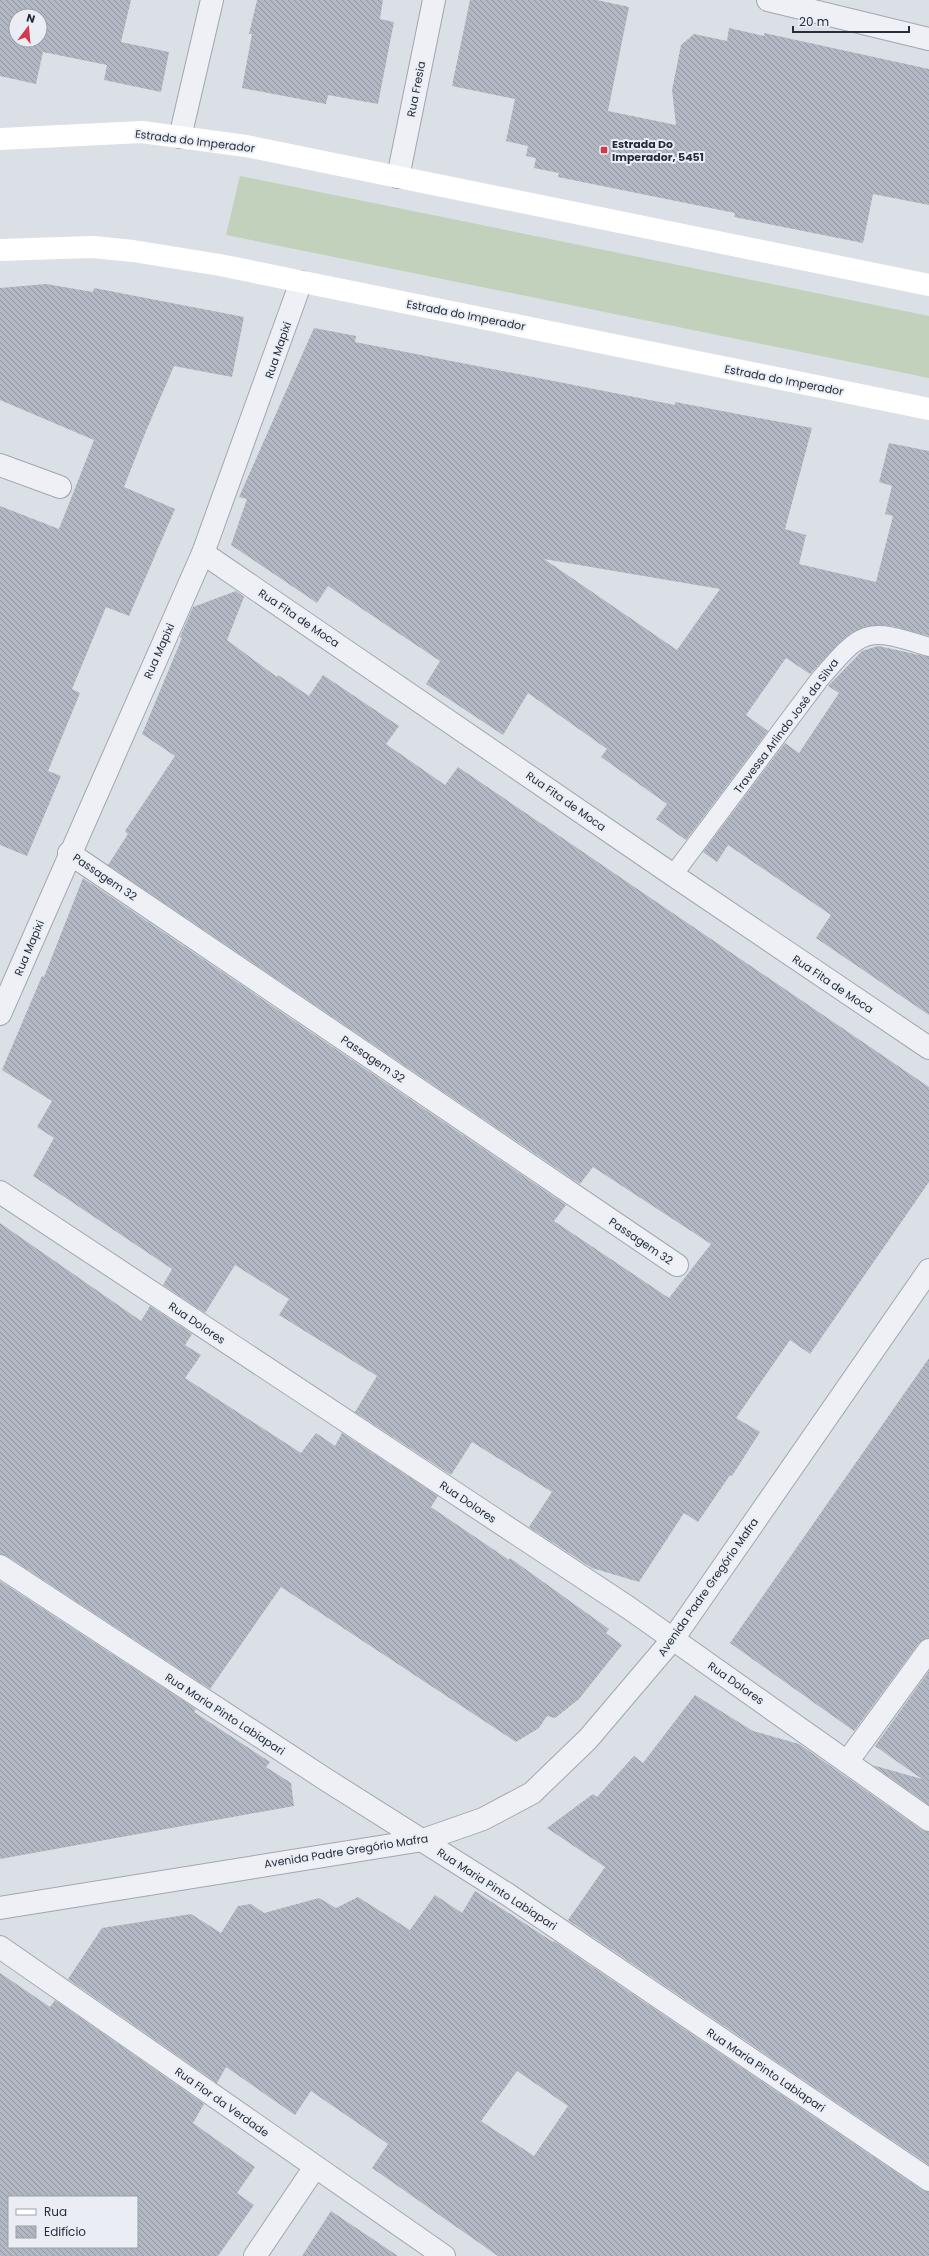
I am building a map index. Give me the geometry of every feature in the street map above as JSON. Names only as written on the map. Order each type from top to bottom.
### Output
[{"type":"main road","name":"Estrada do Imperador","points":[[0,139],[69,134],[142,132],[246,146],[929,285]]},
{"type":"main road","name":"Estrada do Imperador","points":[[0,250],[93,247],[134,251],[220,265],[929,409]]},
{"type":"street","points":[[180,137],[212,0]]},
{"type":"street","name":"Rua Fresia","points":[[398,177],[434,0]]},
{"type":"street","points":[[768,0],[929,39]]},
{"type":"street","name":"Rua Mapixi","points":[[0,1014],[69,853],[203,553],[301,282]]},
{"type":"street","points":[[0,465],[60,487]]},
{"type":"street","name":"Rua Fita de Moca","points":[[203,553],[673,875],[929,1048]]},
{"type":"street","name":"Passagem 32","points":[[69,853],[677,1265]]},
{"type":"street","name":"Rua Dolores","points":[[0,1192],[673,1639],[929,1820]]},
{"type":"street","name":"Avenida Padre Gregório Mafra","points":[[0,1908],[423,1840],[483,1819],[532,1793],[588,1739],[673,1639],[929,1270]]},
{"type":"street","name":"Rua Maria Pinto Labiapari","points":[[0,1566],[325,1780],[423,1840],[514,1899],[929,2180]]},
{"type":"street","points":[[847,1762],[929,1650]]},
{"type":"street","name":"Rua Flor da Verdade","points":[[0,1947],[444,2256]]},
{"type":"street","points":[[255,2256],[315,2167]]},
{"type":"lane","name":"Travessa Arlindo José da Silva","points":[[673,875],[819,680],[842,653],[867,635],[879,634],[896,636],[929,646]]},
{"type":"green space","points":[[240,176],[929,316],[929,378],[226,235]]},
{"type":"building","points":[[0,0],[131,0],[121,42],[169,52],[161,92],[104,80],[107,65],[43,52],[36,84],[0,76]]},
{"type":"building","points":[[257,0],[383,0],[380,19],[394,22],[378,104],[328,95],[326,104],[242,88],[252,34],[249,34]]},
{"type":"building","points":[[470,0],[597,0],[629,7],[608,111],[676,125],[672,90],[681,45],[694,34],[727,41],[729,28],[764,36],[764,33],[929,69],[929,205],[873,194],[863,243],[734,217],[735,213],[558,177],[559,173],[534,168],[536,158],[526,156],[528,146],[506,141],[515,99],[452,86]]},
{"type":"building","points":[[46,284],[93,292],[94,288],[244,317],[232,377],[174,366],[146,431],[124,487],[175,509],[129,616],[106,607],[72,689],[80,693],[48,771],[61,776],[27,856],[0,845],[0,506],[59,529],[94,440],[0,400],[0,288]]},
{"type":"building","points":[[314,328],[356,336],[355,342],[675,405],[675,402],[812,428],[785,529],[806,535],[799,564],[876,582],[893,516],[885,514],[892,486],[879,482],[889,443],[929,451],[929,636],[892,626],[878,625],[864,627],[851,633],[839,643],[810,674],[786,658],[746,715],[768,731],[686,840],[656,819],[667,804],[601,757],[607,749],[528,693],[503,735],[426,684],[440,661],[328,586],[317,603],[231,545],[247,499],[239,497]],"holes":[[[544,559],[720,589],[677,650]]]},
{"type":"building","points":[[236,591],[244,597],[227,640],[277,677],[278,675],[309,696],[323,675],[399,726],[386,744],[445,785],[458,767],[929,1087],[929,1182],[810,1354],[790,1340],[736,1418],[760,1432],[732,1476],[730,1475],[698,1522],[684,1513],[639,1582],[592,1568],[529,1527],[552,1492],[472,1442],[451,1475],[355,1412],[377,1376],[279,1315],[289,1299],[235,1265],[205,1313],[163,1285],[172,1269],[33,1176],[54,1138],[37,1127],[52,1101],[2,1070],[42,976],[44,977],[83,878],[566,1205],[554,1221],[669,1298],[711,1244],[593,1167],[580,1184],[108,865],[128,834],[125,831],[175,756],[142,734],[182,638],[180,637],[193,607]]},
{"type":"building","points":[[878,646],[929,657],[929,1015],[816,938],[831,915],[728,845],[717,862],[703,852],[785,743],[799,753],[839,693],[828,686],[862,651]]},
{"type":"building","points":[[0,1223],[141,1321],[150,1306],[192,1334],[185,1345],[201,1355],[185,1378],[301,1453],[316,1433],[335,1446],[342,1433],[438,1496],[431,1507],[509,1560],[510,1558],[609,1629],[606,1633],[622,1645],[579,1699],[555,1718],[547,1716],[539,1728],[516,1742],[281,1587],[210,1689],[7,1556],[0,1554]]},
{"type":"building","points":[[929,1358],[929,1638],[919,1643],[854,1731],[730,1643]]},
{"type":"building","points":[[0,1581],[196,1709],[194,1712],[270,1762],[266,1767],[291,1783],[294,1806],[0,1859]]},
{"type":"building","points":[[929,1671],[929,1805],[872,1765],[922,1779],[875,1746]]},
{"type":"building","points":[[695,1695],[753,1731],[799,1744],[922,1830],[929,1832],[929,2165],[568,1920],[605,1867],[547,1828],[593,1794],[597,1797],[634,1756],[643,1763]]},
{"type":"building","points":[[475,1891],[553,1942],[554,1941],[922,2190],[929,2192],[929,2256],[498,2256],[372,2168],[388,2144],[311,2091],[295,2115],[226,2067],[217,2083],[68,1979],[102,1928],[191,1914],[221,1933],[238,1906],[251,1904],[264,1913],[319,1898],[336,1908],[358,1897],[410,1930],[435,1895],[462,1913]],"holes":[[[517,2071],[568,2106],[534,2156],[481,2121]]]},
{"type":"building","points":[[0,1973],[50,2007],[55,2000],[204,2104],[193,2123],[255,2167],[237,2193],[254,2205],[218,2256],[0,2256]]},
{"type":"building","points":[[331,2211],[398,2256],[302,2256]]},
{"type":"place","name":"Estrada Do Imperador, 5451","points":[[604,150]]}]
